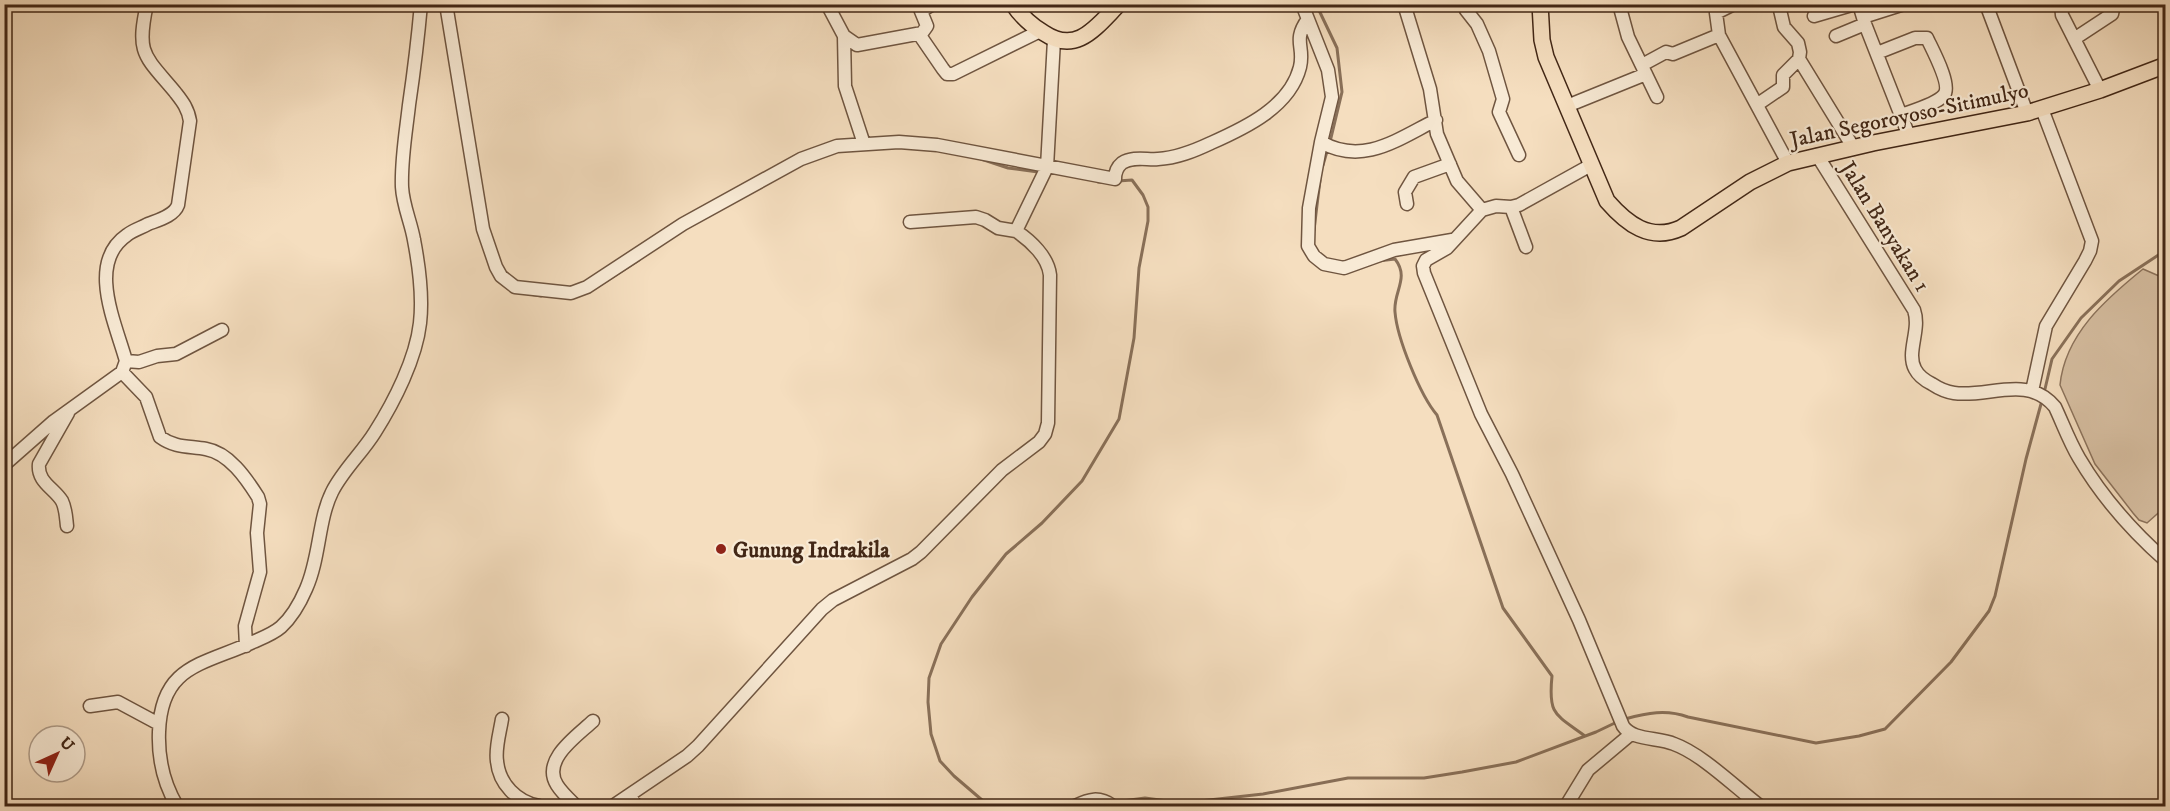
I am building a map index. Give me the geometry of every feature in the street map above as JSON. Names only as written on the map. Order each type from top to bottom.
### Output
[{"type":"main road","points":[[1013,4],[1040,31],[1054,40],[1068,42],[1079,39],[1094,28],[1119,4]]},
{"type":"main road","name":"Jalan Segoroyoso-Sitimulyo","points":[[1540,4],[1542,40],[1546,57],[1607,201],[1624,220],[1643,231],[1662,233],[1681,228],[1742,187],[1788,163],[1853,147],[2035,111],[2166,65]]},
{"type":"street","points":[[147,4],[142,29],[144,51],[148,60],[183,102],[190,120],[176,210],[128,234],[114,250],[106,268],[106,289],[124,366],[146,397],[160,437],[175,446],[206,448],[224,456],[258,497],[260,504],[257,533],[260,572],[245,626],[246,645]]},
{"type":"street","points":[[177,807],[169,792],[161,762],[159,724],[162,708],[170,688],[178,677],[194,665],[267,636],[281,627],[296,610],[315,567],[332,492],[375,432],[412,358],[420,324],[420,306],[414,241],[405,210],[402,187],[403,154],[421,4]]},
{"type":"street","points":[[446,4],[483,230],[496,267],[501,276],[515,287],[562,292],[580,291],[683,224],[801,159],[837,146],[899,142],[937,145],[1115,179],[1115,172],[1120,164],[1126,161],[1185,155],[1255,122],[1278,103],[1299,69],[1301,56],[1299,35],[1308,19]]},
{"type":"street","points":[[827,4],[844,36],[850,42],[863,45],[919,34],[926,30],[927,26],[920,8],[933,4]]},
{"type":"street","points":[[1302,4],[1328,70],[1332,97],[1327,145],[1309,208],[1308,246],[1314,256],[1324,264],[1344,268],[1394,250],[1456,240]]},
{"type":"street","points":[[1404,4],[1430,89],[1437,134],[1459,185],[1482,210]]},
{"type":"street","points":[[1468,4],[1466,10],[1477,24],[1484,39],[1499,83],[1503,99],[1499,112],[1519,155]]},
{"type":"street","points":[[1619,4],[1628,37],[1657,97]]},
{"type":"street","points":[[1734,4],[1716,13],[1719,35],[1788,163]]},
{"type":"street","points":[[1814,16],[1826,8],[1861,13],[1904,4]]},
{"type":"street","points":[[1986,4],[2092,241],[2085,261],[2046,326],[2032,391],[2050,400],[2079,458],[2105,497],[2142,540],[2166,561]]},
{"type":"street","points":[[2061,4],[2062,15],[2100,90]]},
{"type":"street","points":[[2074,39],[2112,14],[2114,4]]},
{"type":"street","points":[[1758,105],[1783,87],[1784,75],[1799,59],[1798,43],[1784,27],[1780,10]]},
{"type":"street","points":[[1836,36],[1861,13]]},
{"type":"street","points":[[1861,13],[1909,136]]},
{"type":"street","points":[[919,34],[947,74],[953,74],[1040,31]]},
{"type":"street","points":[[1567,106],[1644,70],[1666,52],[1673,54],[1719,35]]},
{"type":"street","points":[[844,36],[844,86],[864,144]]},
{"type":"street","points":[[1877,53],[1915,38],[1927,38],[1944,76],[1947,89],[1945,95],[1934,102],[1901,115]]},
{"type":"street","points":[[1016,231],[1047,166],[1054,40]]},
{"type":"street","points":[[1799,59],[1853,147]]},
{"type":"street","points":[[1327,145],[1348,151],[1374,151],[1436,120]]},
{"type":"street","name":"Jalan Banyakan 1","points":[[1816,155],[1914,310],[1917,319],[1911,356],[1915,369],[1925,381],[1953,393],[2014,388],[2032,391]]},
{"type":"street","points":[[1407,204],[1406,192],[1414,177],[1450,164]]},
{"type":"street","points":[[1591,165],[1519,205],[1496,206],[1482,210],[1456,240],[1426,260],[1423,267],[1424,273],[1481,414],[1579,620],[1624,725],[1686,750],[1760,807]]},
{"type":"street","points":[[1511,207],[1526,247]]},
{"type":"street","points":[[613,807],[698,746],[822,609],[833,600],[912,559],[921,552],[1002,470],[1032,448],[1045,434],[1048,423],[1050,275],[1046,261],[1025,237],[1016,231],[995,226],[976,217],[910,222]]},
{"type":"street","points":[[4,465],[48,426],[124,366],[176,354],[222,330]]},
{"type":"street","points":[[67,526],[62,501],[38,472],[39,464],[70,410]]},
{"type":"street","points":[[90,706],[118,702],[159,724]]},
{"type":"street","points":[[502,719],[497,753],[497,763],[502,779],[509,790],[522,802],[539,807]]},
{"type":"street","points":[[576,807],[556,784],[552,771],[555,761],[566,747],[593,721]]},
{"type":"street","points":[[1566,807],[1588,770],[1624,725]]},
{"type":"street","points":[[630,795],[636,807]]},
{"type":"street","points":[[1075,807],[1098,798],[1113,807]]},
{"type":"shaded area","points":[[2143,269],[2166,279],[2165,507],[2147,523],[2139,520],[2095,464],[2060,385],[2063,367],[2070,350],[2089,319]]},
{"type":"waterway","points":[[1316,4],[1337,48],[1342,92],[1330,142]]},
{"type":"waterway","points":[[1323,165],[1328,148]]},
{"type":"waterway","points":[[981,159],[1008,168],[1038,172]]},
{"type":"waterway","points":[[989,806],[940,761],[931,734],[928,702],[929,678],[941,644],[972,597],[1006,554],[1042,523],[1082,481],[1119,419],[1134,338],[1139,268],[1148,221],[1148,207],[1143,195],[1132,180],[1118,181]]},
{"type":"waterway","points":[[1314,230],[1320,180]]},
{"type":"waterway","points":[[1098,182],[1112,183]]},
{"type":"waterway","points":[[2045,389],[2052,359],[2081,318],[2119,281],[2166,250]]},
{"type":"waterway","points":[[1378,261],[1395,259],[1399,266],[1401,279],[1395,312],[1400,336],[1417,380],[1437,415],[1503,608],[1552,676],[1551,699],[1556,712],[1560,718],[1585,736]]},
{"type":"waterway","points":[[600,285],[639,260]]},
{"type":"waterway","points":[[524,293],[541,296]]},
{"type":"waterway","points":[[1625,719],[1649,714],[1672,713],[1816,743],[1885,729],[1951,662],[1989,611],[1995,596],[2041,404]]},
{"type":"waterway","points":[[1115,802],[1145,798],[1182,803],[1263,794],[1348,778],[1424,778],[1462,772],[1516,762],[1619,721]]},
{"type":"place","name":"Gunung Indrakila","points":[[721,549]]}]
